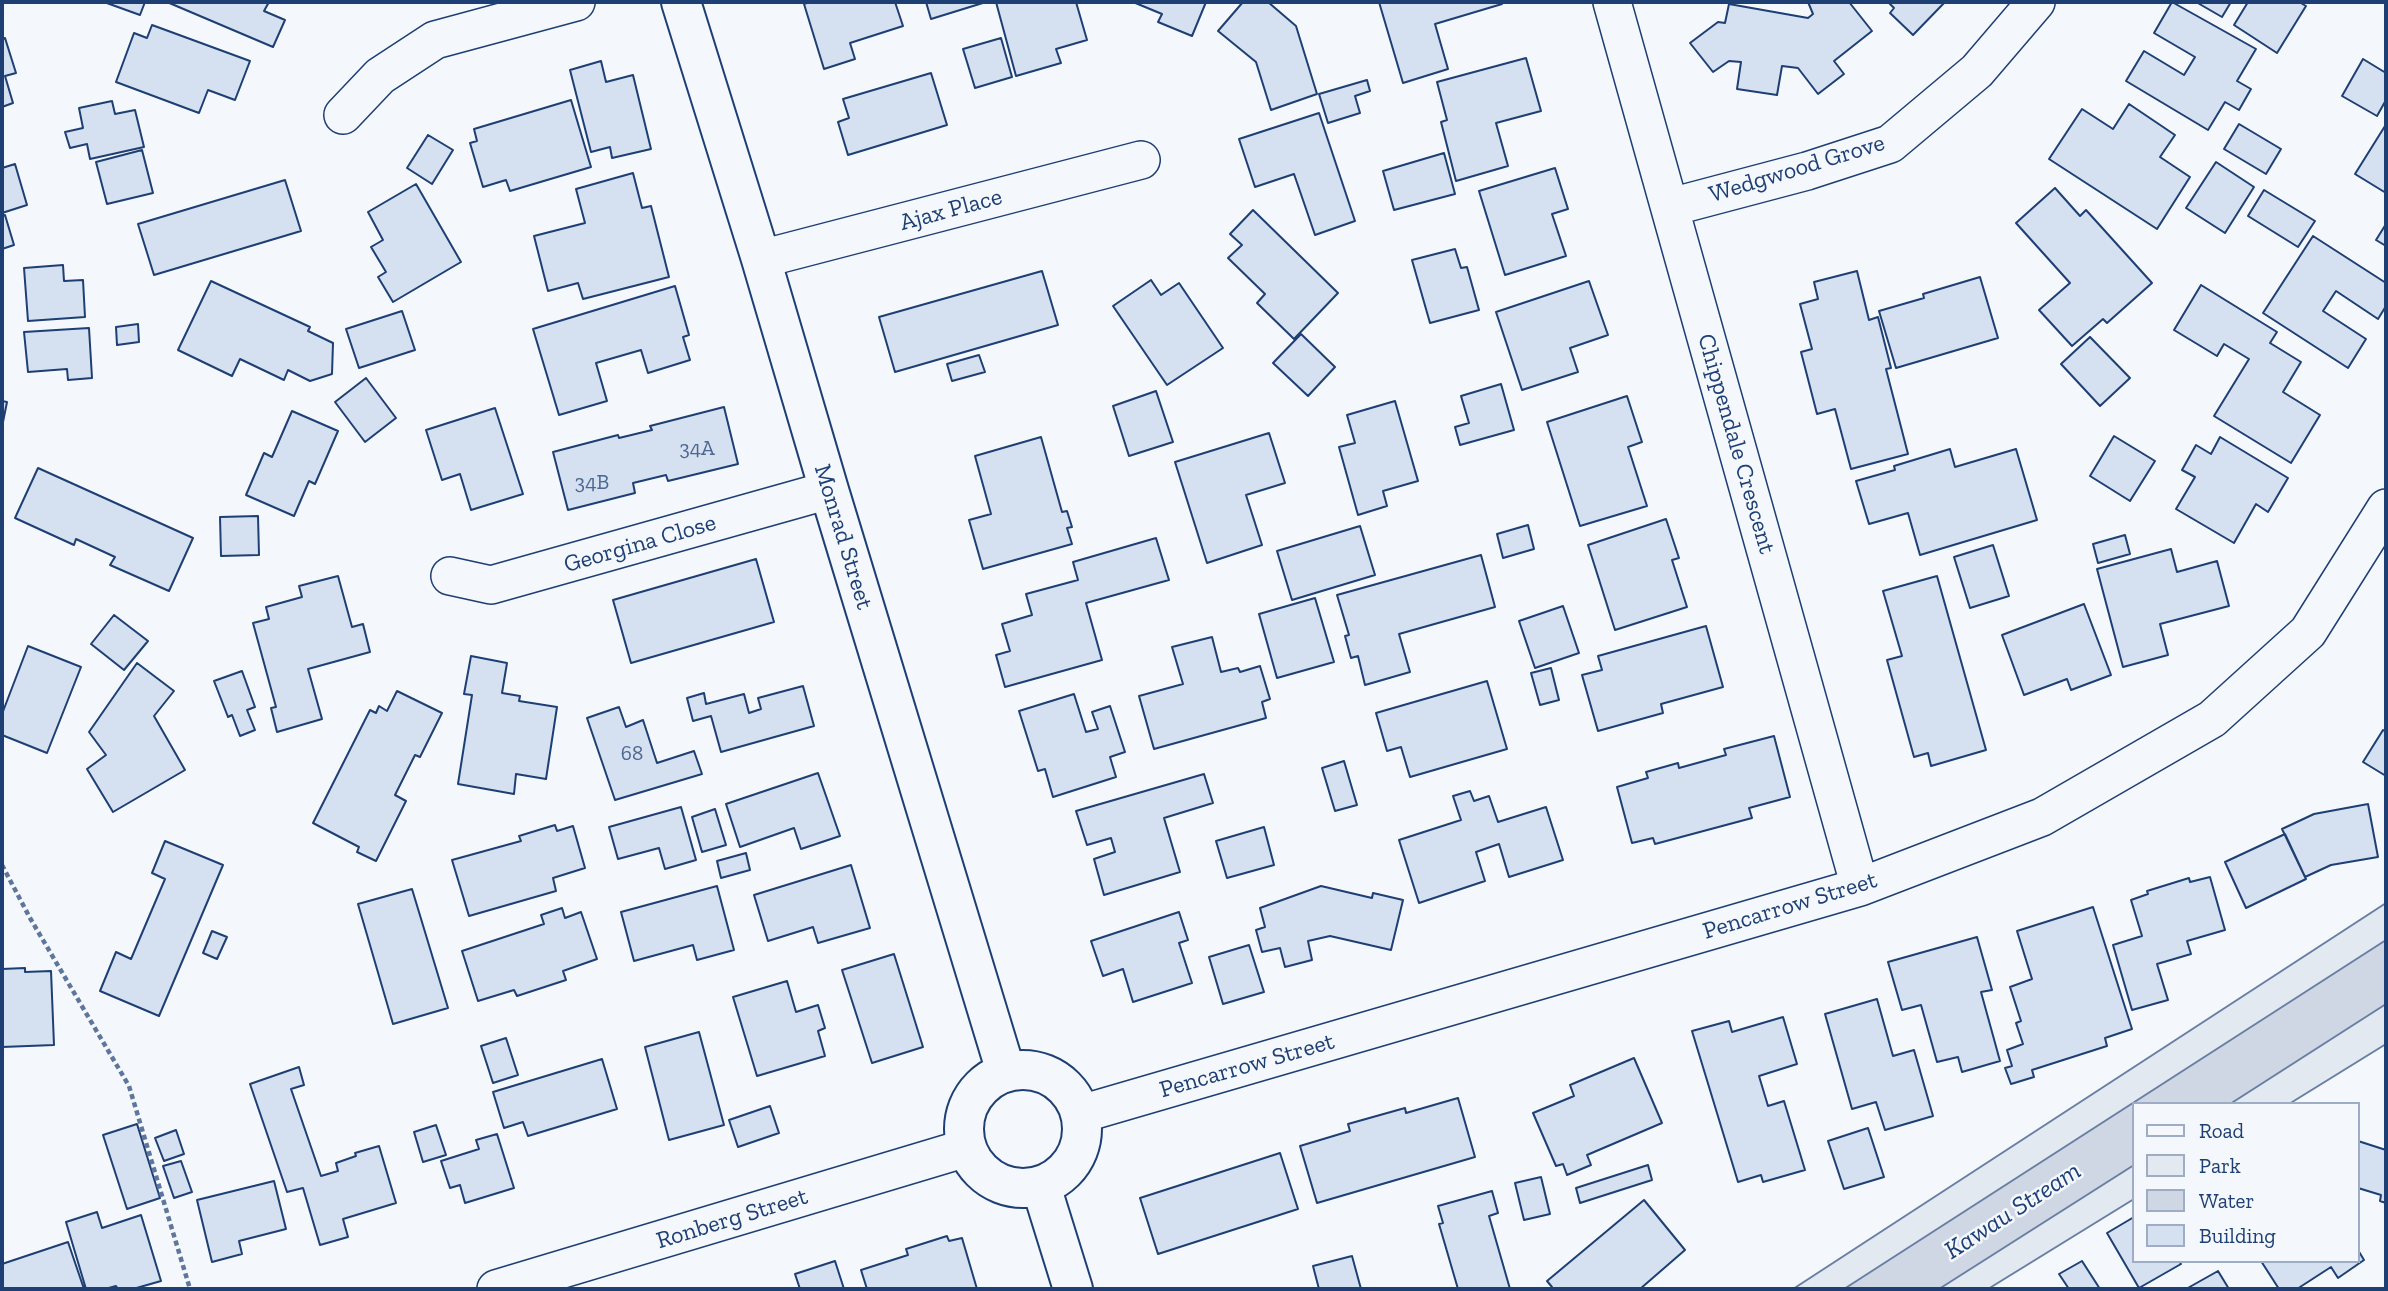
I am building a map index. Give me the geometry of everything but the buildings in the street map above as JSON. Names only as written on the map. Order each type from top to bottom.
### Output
[{"type":"street","points":[[343,115],[380,76],[435,40],[576,2]]},
{"type":"street","name":"Monrad Street","points":[[681,2],[1006,1072]]},
{"type":"street","name":"Chippendale Crescent","points":[[1612,2],[1860,887]]},
{"type":"street","name":"Wedgwood Grove","points":[[1671,207],[1807,171],[1890,144],[1977,71],[2036,2]]},
{"type":"street","name":"Ajax Place","points":[[761,259],[1142,160]]},
{"type":"street","name":"Georgina Close","points":[[450,576],[491,585],[829,490]]},
{"type":"street","name":"Pencarrow Street","points":[[1081,1114],[1860,887],[2042,817],[2212,719],[2308,632],[2386,508]]},
{"type":"street","points":[[1025,1069],[1044,1073],[1060,1083],[1074,1097],[1081,1114],[1083,1132],[1079,1150],[1071,1166],[1057,1178],[1041,1186],[1023,1189],[1004,1186],[975,1165],[966,1148],[963,1129],[975,1093],[1006,1072],[1025,1069]]},
{"type":"street","name":"Ronberg Street","points":[[496,1289],[966,1148]]},
{"type":"street","points":[[1041,1186],[1073,1289]]},
{"type":"path","points":[[2,865],[30,918],[129,1086],[190,1289]]},
{"type":"green space","points":[[2386,903],[2386,1044],[2292,1102],[2132,1102],[2132,1200],[1988,1289],[1793,1289]]},
{"type":"water","points":[[2386,940],[2386,1004],[2233,1102],[2134,1102]]},
{"type":"water","name":"Kawau Stream","points":[[2132,1104],[2132,1166],[1939,1289],[1844,1289]]}]
